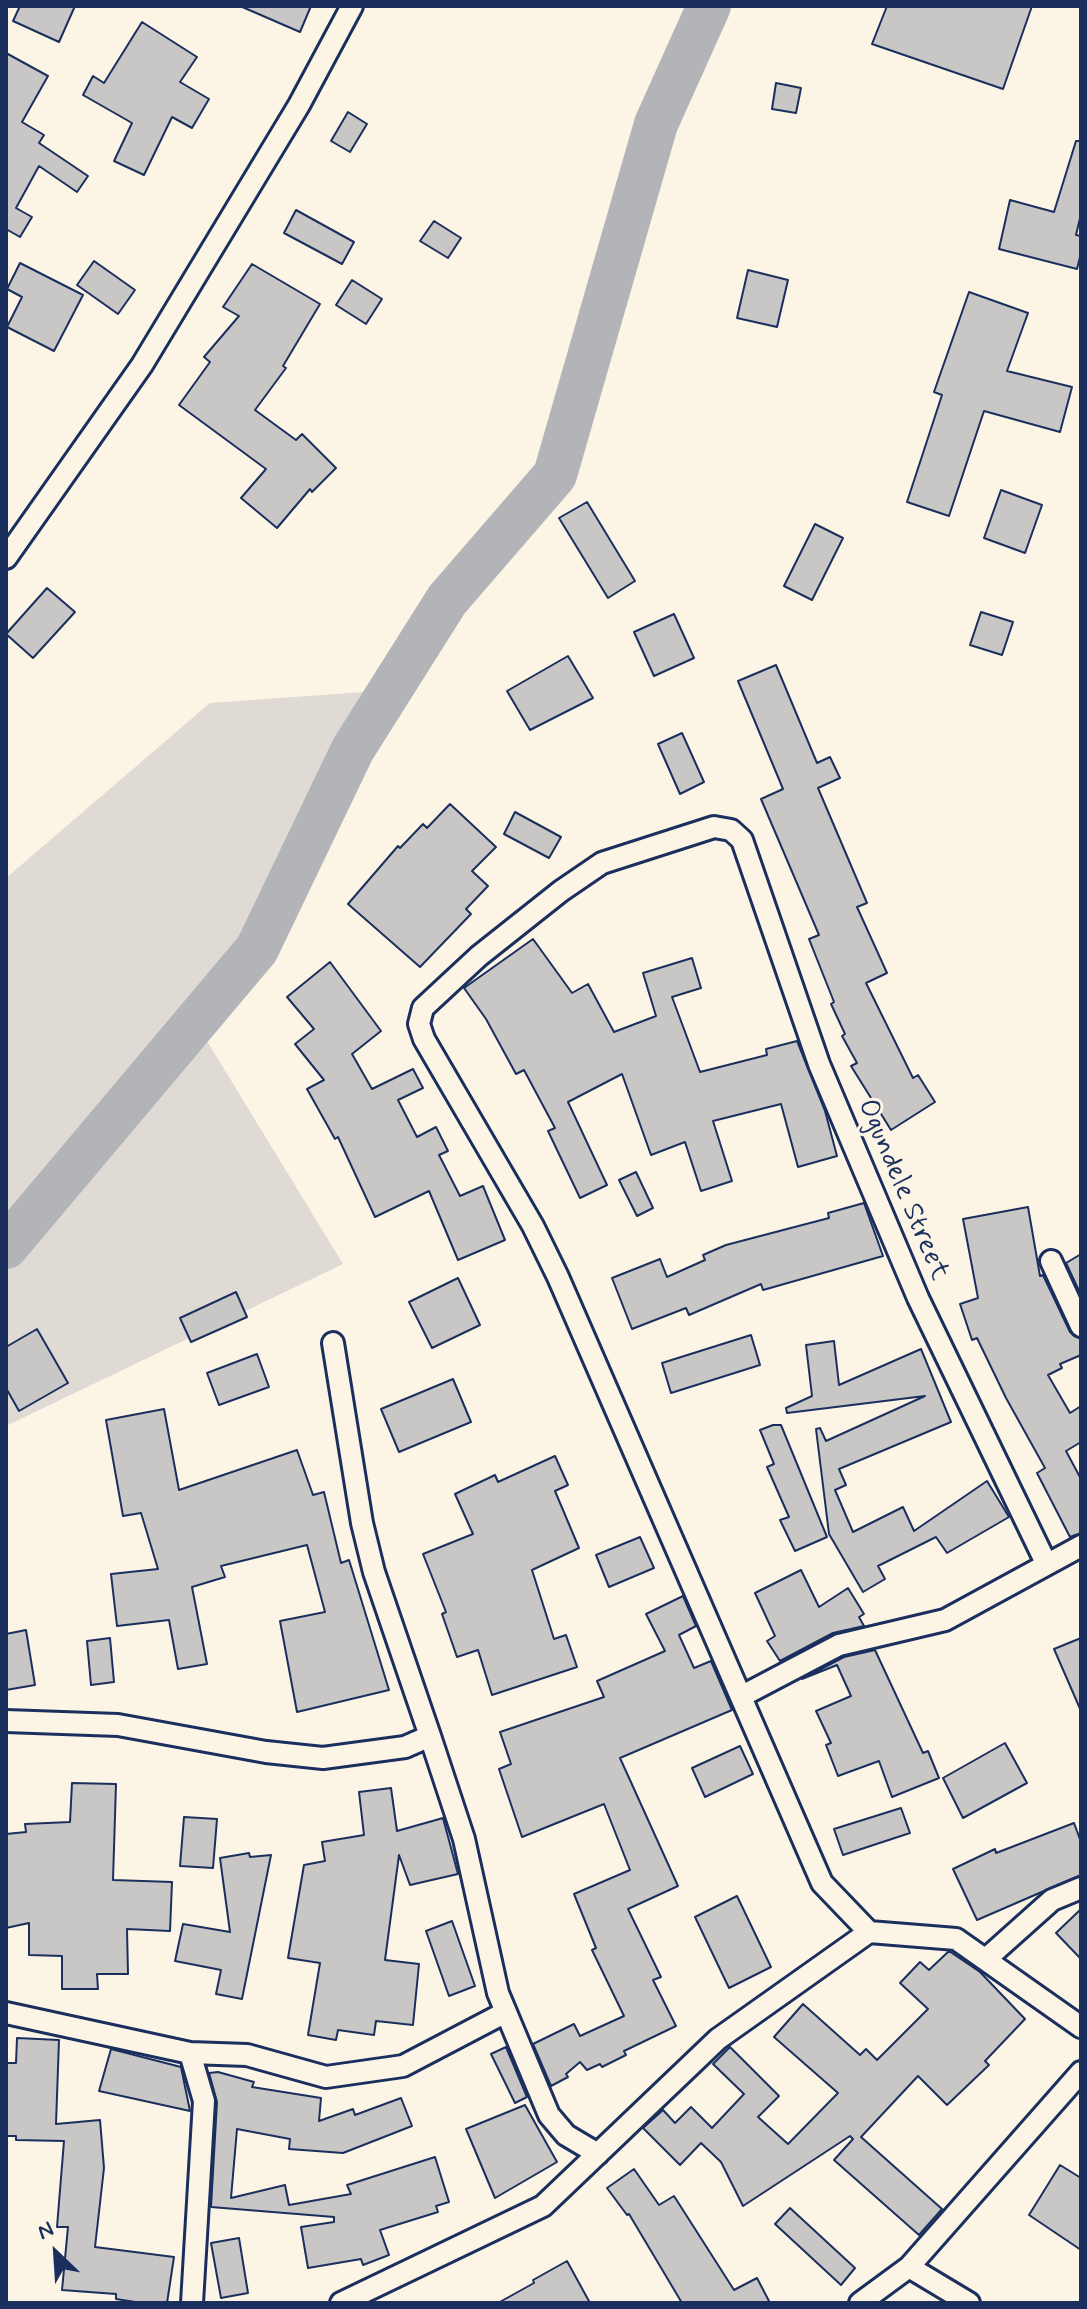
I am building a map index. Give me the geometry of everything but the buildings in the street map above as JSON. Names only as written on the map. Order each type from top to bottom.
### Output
[{"type":"street","points":[[6,558],[142,365],[299,105],[352,6]]},
{"type":"street","name":"Ogundele Street","points":[[742,1696],[558,1277],[533,1226],[424,1039],[419,1024],[423,1008],[479,956],[602,863],[714,827],[731,830],[742,840],[819,1064],[918,1298],[1046,1563]]},
{"type":"street","points":[[1051,1261],[1081,1326]]},
{"type":"street","points":[[333,1343],[374,1572],[464,1839],[498,1993],[549,2115],[566,2135],[598,2154]]},
{"type":"street","points":[[869,1932],[822,1883],[791,1818],[742,1696],[839,1645],[945,1620],[1081,1546]]},
{"type":"street","points":[[6,1721],[118,1725],[266,1752],[323,1758],[405,1747],[430,1736]]},
{"type":"street","points":[[986,1959],[1052,1900],[1081,1888]]},
{"type":"street","points":[[341,2303],[543,2206],[718,2039],[869,1932],[956,1939],[1081,2027]]},
{"type":"street","points":[[6,2013],[190,2053],[247,2055],[326,2077],[403,2066],[506,2012]]},
{"type":"street","points":[[190,2053],[204,2101],[192,2303]]},
{"type":"street","points":[[860,2303],[909,2267],[1081,2072]]},
{"type":"street","points":[[909,2267],[969,2303]]},
{"type":"shaded area","points":[[405,689],[196,1023],[343,1264],[6,1426],[6,878],[210,703]]},
{"type":"waterway","points":[[6,1247],[257,949],[353,749],[447,600],[555,475],[656,124],[709,6]]}]
